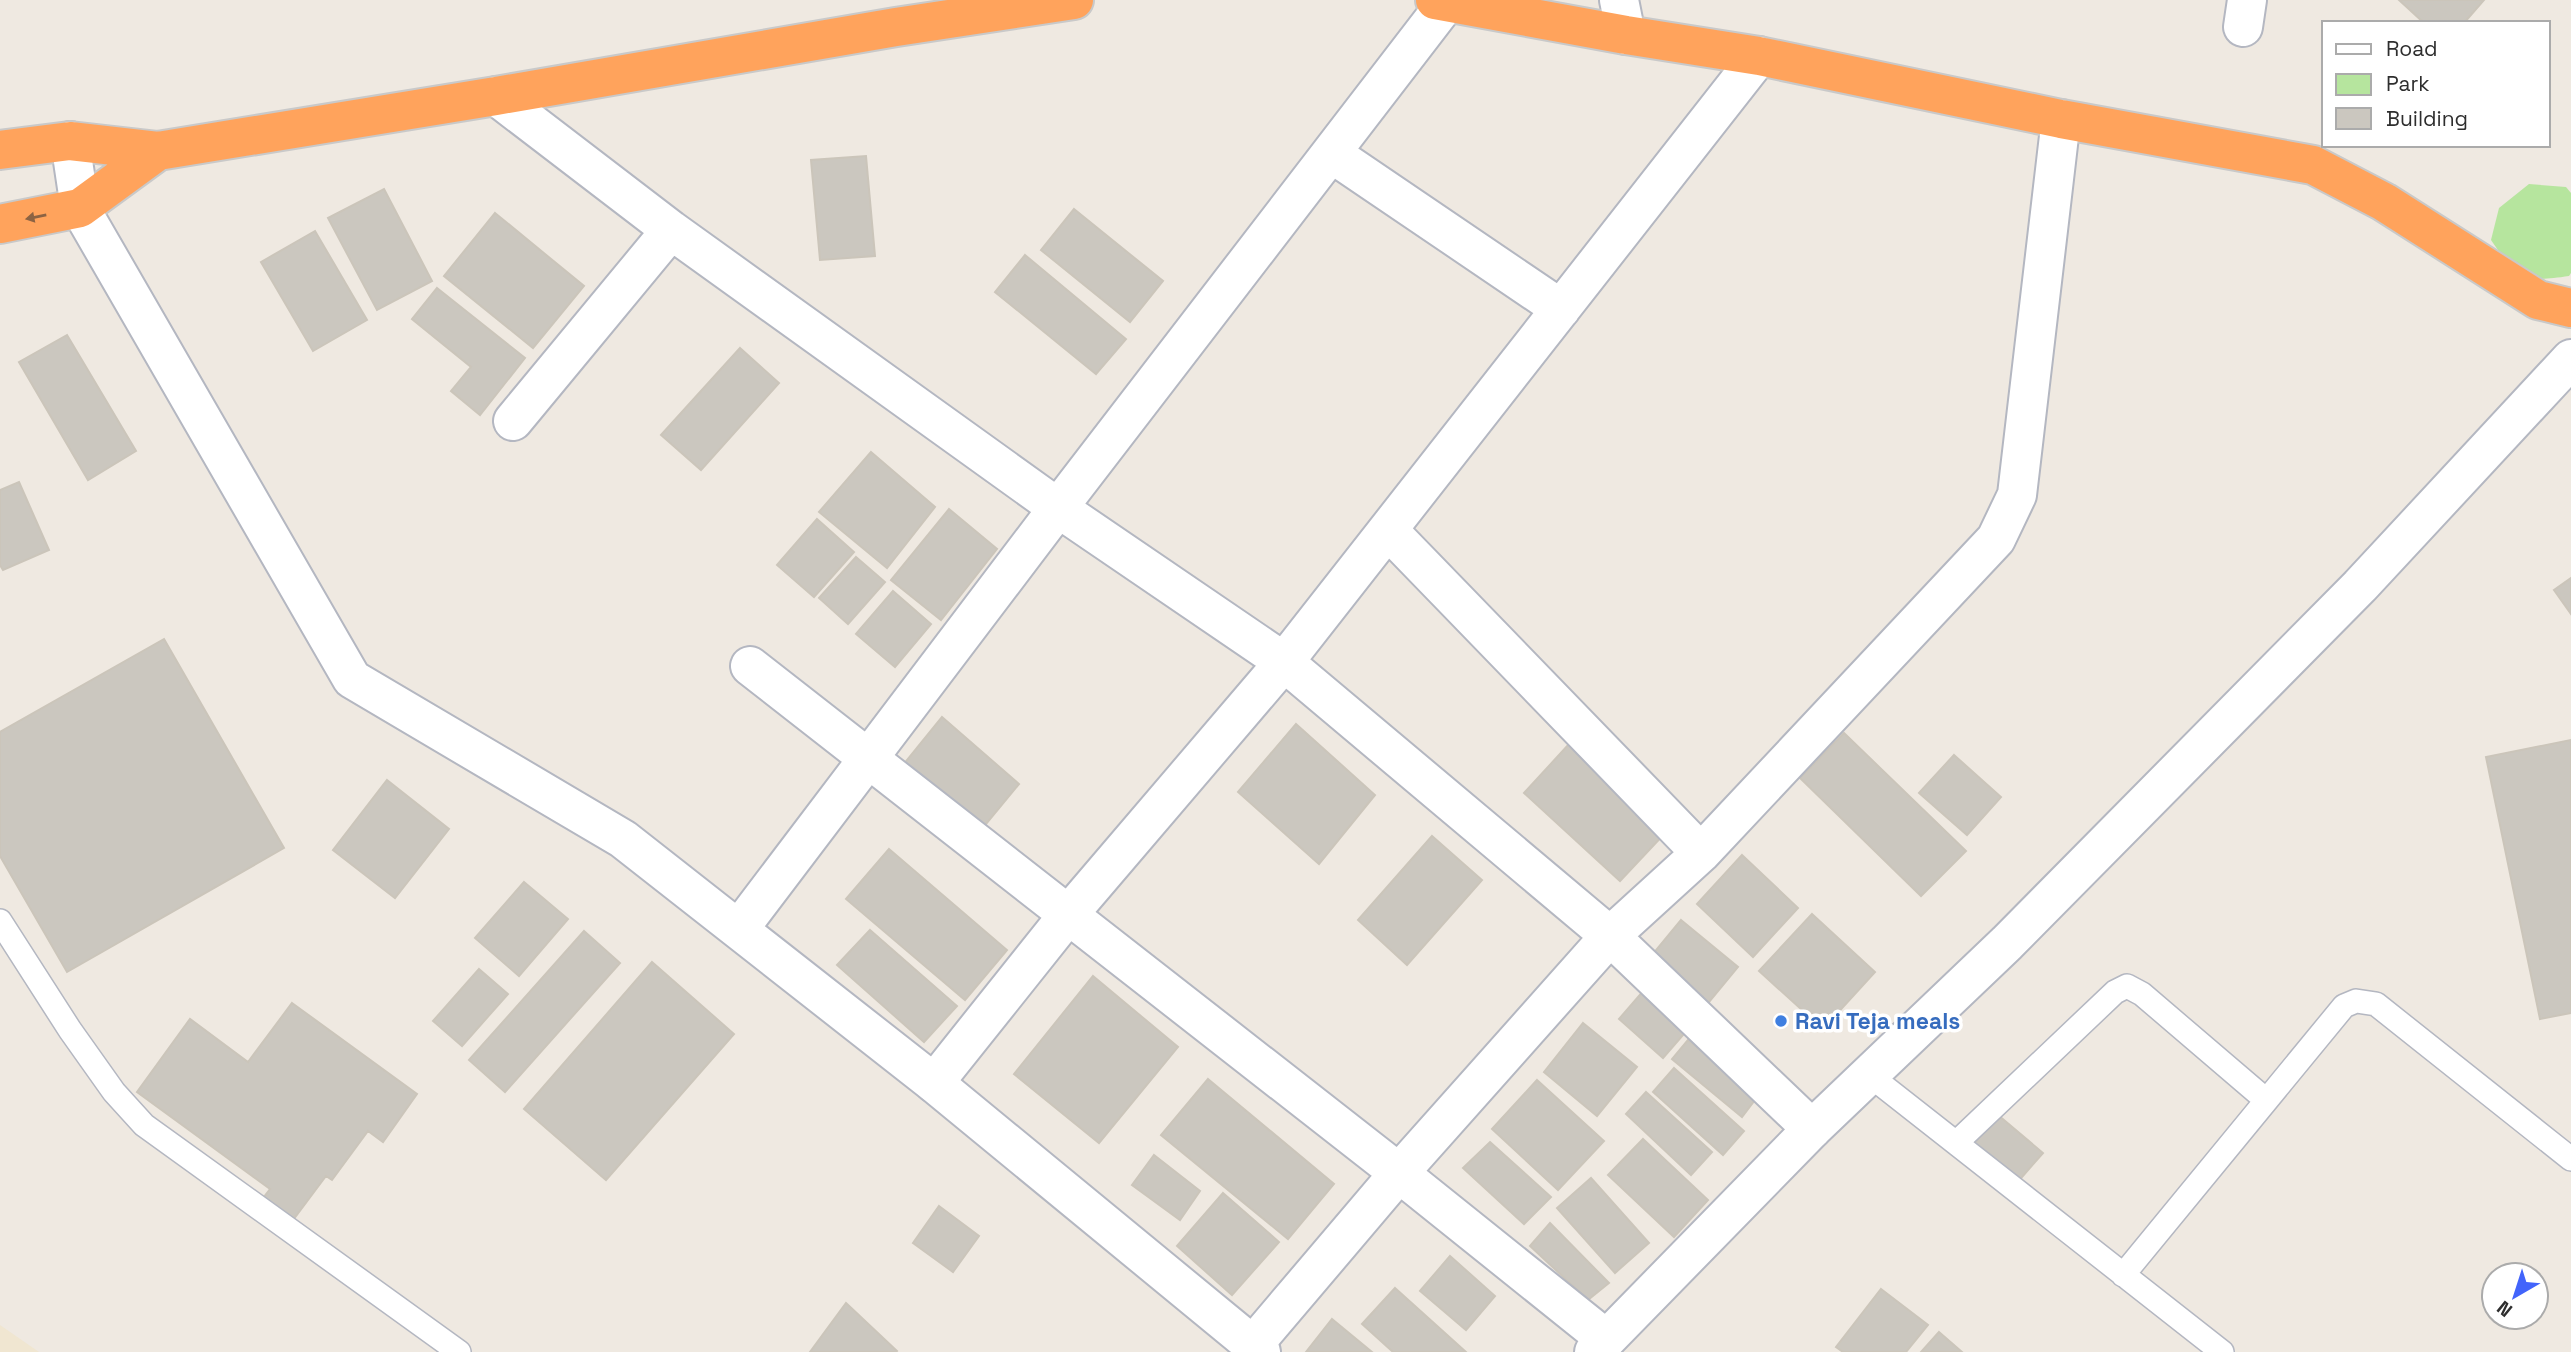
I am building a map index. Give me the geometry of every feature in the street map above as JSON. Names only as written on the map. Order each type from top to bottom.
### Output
[{"type":"highway","points":[[0,150],[71,141],[158,151],[496,96],[1014,4],[1074,0]]},
{"type":"highway","points":[[1441,1],[1622,17],[1759,56],[2061,120],[2313,165],[2385,202],[2538,300],[2571,308]]},
{"type":"highway","points":[[0,224],[79,208],[158,151]]},
{"type":"street","points":[[739,929],[1331,153],[1441,1]]},
{"type":"street","points":[[934,1083],[1068,915],[1284,662],[1759,56]]},
{"type":"street","points":[[496,96],[671,230],[1058,508],[1284,662],[1610,936],[1812,1129]]},
{"type":"street","points":[[71,141],[79,208],[352,679],[623,839],[934,1083],[1257,1349],[1399,1173],[1610,936],[1701,853],[1996,539],[2017,495],[2061,120]]},
{"type":"street","points":[[1331,153],[1561,309]]},
{"type":"street","points":[[513,421],[671,230]]},
{"type":"street","points":[[750,666],[1399,1173],[1600,1346],[1812,1129],[2007,943],[2350,596],[2568,369]]},
{"type":"street","points":[[1388,530],[1701,853]]},
{"type":"lane","points":[[0,921],[70,1030],[114,1092],[144,1125],[458,1352]]},
{"type":"lane","points":[[1955,1143],[2115,992],[2127,986],[2142,994],[2266,1100]]},
{"type":"lane","points":[[2123,1275],[2344,1006],[2356,1001],[2376,1003],[2571,1159]]},
{"type":"lane","points":[[1868,1074],[2222,1352]]},
{"type":"shaded area","points":[[0,1325],[39,1352],[0,1352]]},
{"type":"green space","points":[[2529,184],[2566,187],[2571,193],[2569,276],[2541,279],[2522,275],[2508,263],[2491,240],[2499,208]]},
{"type":"building","points":[[2399,0],[2484,0],[2466,21],[2422,21]]},
{"type":"building","points":[[866,156],[875,256],[820,260],[811,160]]},
{"type":"building","points":[[384,189],[432,281],[377,310],[328,218]]},
{"type":"building","points":[[1074,209],[1163,281],[1130,322],[1041,250]]},
{"type":"building","points":[[495,213],[584,286],[533,348],[444,276]]},
{"type":"building","points":[[315,231],[367,320],[313,351],[261,262]]},
{"type":"building","points":[[1025,255],[1126,339],[1096,374],[995,292]]},
{"type":"building","points":[[437,288],[525,358],[480,415],[451,391],[471,367],[412,319]]},
{"type":"building","points":[[67,335],[136,451],[88,480],[19,362]]},
{"type":"building","points":[[740,348],[779,383],[701,470],[661,435]]},
{"type":"building","points":[[871,452],[935,507],[887,568],[819,512]]},
{"type":"building","points":[[19,482],[49,550],[3,570],[0,565],[0,490]]},
{"type":"building","points":[[949,509],[997,549],[941,620],[891,580]]},
{"type":"building","points":[[817,519],[854,552],[814,597],[777,565]]},
{"type":"building","points":[[856,557],[885,582],[848,624],[819,598]]},
{"type":"building","points":[[2571,578],[2571,614],[2554,590]]},
{"type":"building","points":[[893,591],[931,624],[895,667],[856,634]]},
{"type":"building","points":[[164,639],[284,848],[67,972],[0,856],[0,732]]},
{"type":"building","points":[[942,717],[1019,784],[981,830],[903,765]]},
{"type":"building","points":[[1296,724],[1375,795],[1319,864],[1238,792]]},
{"type":"building","points":[[1844,733],[1966,851],[1921,896],[1800,778]]},
{"type":"building","points":[[2571,740],[2571,1013],[2540,1019],[2486,757]]},
{"type":"building","points":[[1570,743],[1667,831],[1620,881],[1524,793]]},
{"type":"building","points":[[1954,755],[2001,797],[1967,835],[1919,793]]},
{"type":"building","points":[[387,780],[449,829],[395,898],[333,850]]},
{"type":"building","points":[[1432,836],[1482,880],[1407,965],[1358,920]]},
{"type":"building","points":[[889,849],[1007,950],[965,1000],[846,899]]},
{"type":"building","points":[[1742,855],[1798,908],[1753,957],[1697,904]]},
{"type":"building","points":[[524,882],[568,919],[519,976],[475,938]]},
{"type":"building","points":[[1812,914],[1875,972],[1823,1029],[1759,971]]},
{"type":"building","points":[[1681,920],[1738,967],[1704,1008],[1647,961]]},
{"type":"building","points":[[870,930],[957,1006],[924,1042],[837,965]]},
{"type":"building","points":[[584,931],[620,963],[505,1092],[469,1060]]},
{"type":"building","points":[[652,962],[734,1034],[606,1180],[524,1109]]},
{"type":"building","points":[[479,969],[508,994],[462,1046],[433,1021]]},
{"type":"building","points":[[1093,976],[1178,1047],[1099,1143],[1014,1074]]},
{"type":"building","points":[[1645,989],[1689,1028],[1663,1058],[1619,1019]]},
{"type":"building","points":[[292,1003],[417,1094],[383,1142],[368,1131],[332,1180],[326,1176],[287,1228],[257,1206],[270,1189],[137,1092],[190,1019],[248,1062]]},
{"type":"building","points":[[1583,1023],[1637,1067],[1597,1116],[1544,1072]]},
{"type":"building","points":[[1688,1040],[1758,1096],[1742,1117],[1672,1059]]},
{"type":"building","points":[[1674,1068],[1744,1131],[1723,1155],[1653,1092]]},
{"type":"building","points":[[1208,1079],[1334,1184],[1288,1239],[1161,1135]]},
{"type":"building","points":[[1537,1080],[1604,1141],[1558,1190],[1492,1129]]},
{"type":"building","points":[[1646,1092],[1712,1152],[1691,1175],[1626,1114]]},
{"type":"building","points":[[1998,1115],[2043,1153],[2015,1185],[1970,1148]]},
{"type":"building","points":[[1643,1139],[1708,1200],[1674,1237],[1608,1175]]},
{"type":"building","points":[[1490,1142],[1551,1197],[1524,1224],[1463,1168]]},
{"type":"building","points":[[1154,1155],[1200,1191],[1180,1220],[1132,1185]]},
{"type":"building","points":[[1591,1178],[1649,1243],[1615,1273],[1557,1208]]},
{"type":"building","points":[[1223,1193],[1279,1242],[1232,1295],[1177,1246]]},
{"type":"building","points":[[939,1206],[979,1236],[953,1272],[913,1243]]},
{"type":"building","points":[[1550,1223],[1609,1283],[1588,1300],[1530,1246]]},
{"type":"building","points":[[1450,1256],[1495,1296],[1466,1330],[1420,1291]]},
{"type":"building","points":[[1395,1288],[1466,1352],[1393,1352],[1362,1324]]},
{"type":"building","points":[[1881,1289],[1928,1325],[1906,1352],[1843,1352],[1836,1347]]},
{"type":"building","points":[[846,1303],[897,1351],[810,1352]]},
{"type":"building","points":[[1332,1319],[1372,1352],[1306,1352]]},
{"type":"building","points":[[1939,1332],[1962,1352],[1921,1352]]},
{"type":"place","name":"Ravi Teja meals","points":[[1781,1021]]}]
